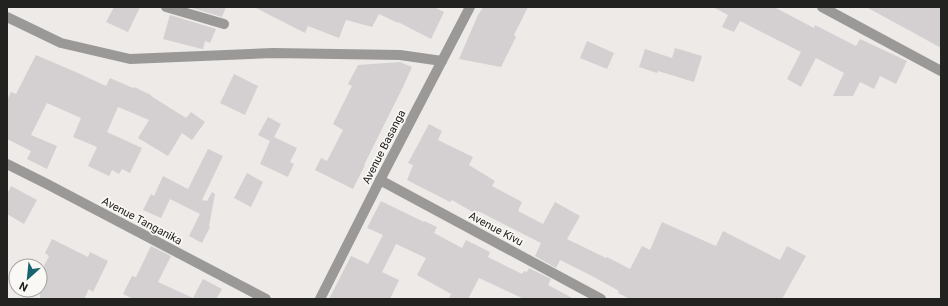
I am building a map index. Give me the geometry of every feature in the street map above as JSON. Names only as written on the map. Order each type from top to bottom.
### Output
[{"type":"street","points":[[166,7],[224,24]]},
{"type":"street","points":[[822,7],[941,71]]},
{"type":"street","name":"Avenue Basanga","points":[[320,299],[442,61],[467,8]]},
{"type":"street","points":[[7,17],[61,43],[130,59],[273,53],[400,56],[442,61]]},
{"type":"street","name":"Avenue Tanganika","points":[[7,164],[266,299]]},
{"type":"street","name":"Avenue Kivu","points":[[380,180],[601,299]]},
{"type":"building","points":[[114,7],[140,7],[128,32],[106,22]]},
{"type":"building","points":[[189,7],[226,7],[222,17]]},
{"type":"building","points":[[254,7],[434,7],[444,12],[431,39],[379,14],[372,27],[346,20],[339,38],[308,26],[305,33]]},
{"type":"building","points":[[483,7],[528,7],[514,35],[516,37],[501,67],[459,59]]},
{"type":"building","points":[[713,7],[774,7],[814,28],[815,25],[856,46],[860,39],[907,61],[896,84],[880,76],[874,89],[860,82],[853,96],[833,96],[844,73],[816,58],[801,87],[787,79],[801,52],[740,21],[734,32],[722,27],[728,15]]},
{"type":"building","points":[[866,7],[941,7],[941,48],[914,33]]},
{"type":"building","points":[[170,15],[216,29],[210,43],[205,41],[202,49],[163,39]]},
{"type":"building","points":[[587,41],[614,53],[607,69],[580,58]]},
{"type":"building","points":[[675,48],[702,56],[694,82],[639,67],[645,49],[672,58]]},
{"type":"building","points":[[36,55],[106,86],[110,78],[133,88],[134,87],[151,95],[186,118],[191,112],[205,122],[192,140],[182,133],[168,156],[138,138],[149,120],[118,107],[107,132],[142,148],[130,173],[122,169],[119,174],[112,170],[109,176],[88,166],[97,147],[73,137],[81,118],[47,103],[31,135],[57,146],[47,169],[27,159],[31,151],[7,139],[7,100],[11,92],[16,94]]},
{"type":"building","points":[[400,62],[412,67],[353,189],[315,170],[321,158],[327,161],[343,130],[333,124],[352,86],[348,84],[358,65]]},
{"type":"building","points":[[234,74],[258,86],[245,115],[220,103]]},
{"type":"building","points":[[268,117],[281,124],[274,137],[297,148],[290,162],[294,164],[288,177],[260,164],[270,141],[258,135]]},
{"type":"building","points":[[429,124],[442,131],[438,140],[473,157],[469,165],[495,181],[492,186],[522,202],[518,211],[543,224],[555,202],[580,216],[567,239],[630,269],[642,246],[650,250],[662,222],[716,246],[723,231],[780,260],[787,246],[806,256],[782,299],[630,299],[618,293],[619,291],[560,260],[556,268],[535,256],[541,243],[478,211],[476,214],[452,200],[450,202],[407,180],[413,165],[408,163]]},
{"type":"building","points":[[208,149],[223,156],[202,200],[207,201],[212,192],[215,194],[210,227],[202,243],[189,236],[200,214],[170,199],[161,218],[143,210],[151,194],[154,196],[163,176],[188,189]]},
{"type":"building","points":[[247,173],[263,182],[251,207],[234,198]]},
{"type":"building","points":[[11,186],[37,200],[24,224],[7,214],[7,194]]},
{"type":"building","points":[[381,201],[437,227],[434,233],[462,248],[466,240],[490,252],[488,257],[522,274],[524,271],[527,272],[529,268],[551,279],[548,285],[574,299],[524,299],[479,278],[468,299],[449,299],[451,294],[417,275],[426,258],[396,244],[382,272],[399,280],[390,299],[329,299],[351,256],[368,264],[383,235],[367,228]]},
{"type":"building","points":[[52,239],[88,257],[90,252],[108,261],[93,292],[89,289],[84,299],[40,299],[48,298],[49,256],[45,253]]},
{"type":"building","points":[[151,246],[171,256],[158,282],[193,298],[203,279],[222,289],[216,299],[133,299],[123,294],[132,276],[136,277]]}]
